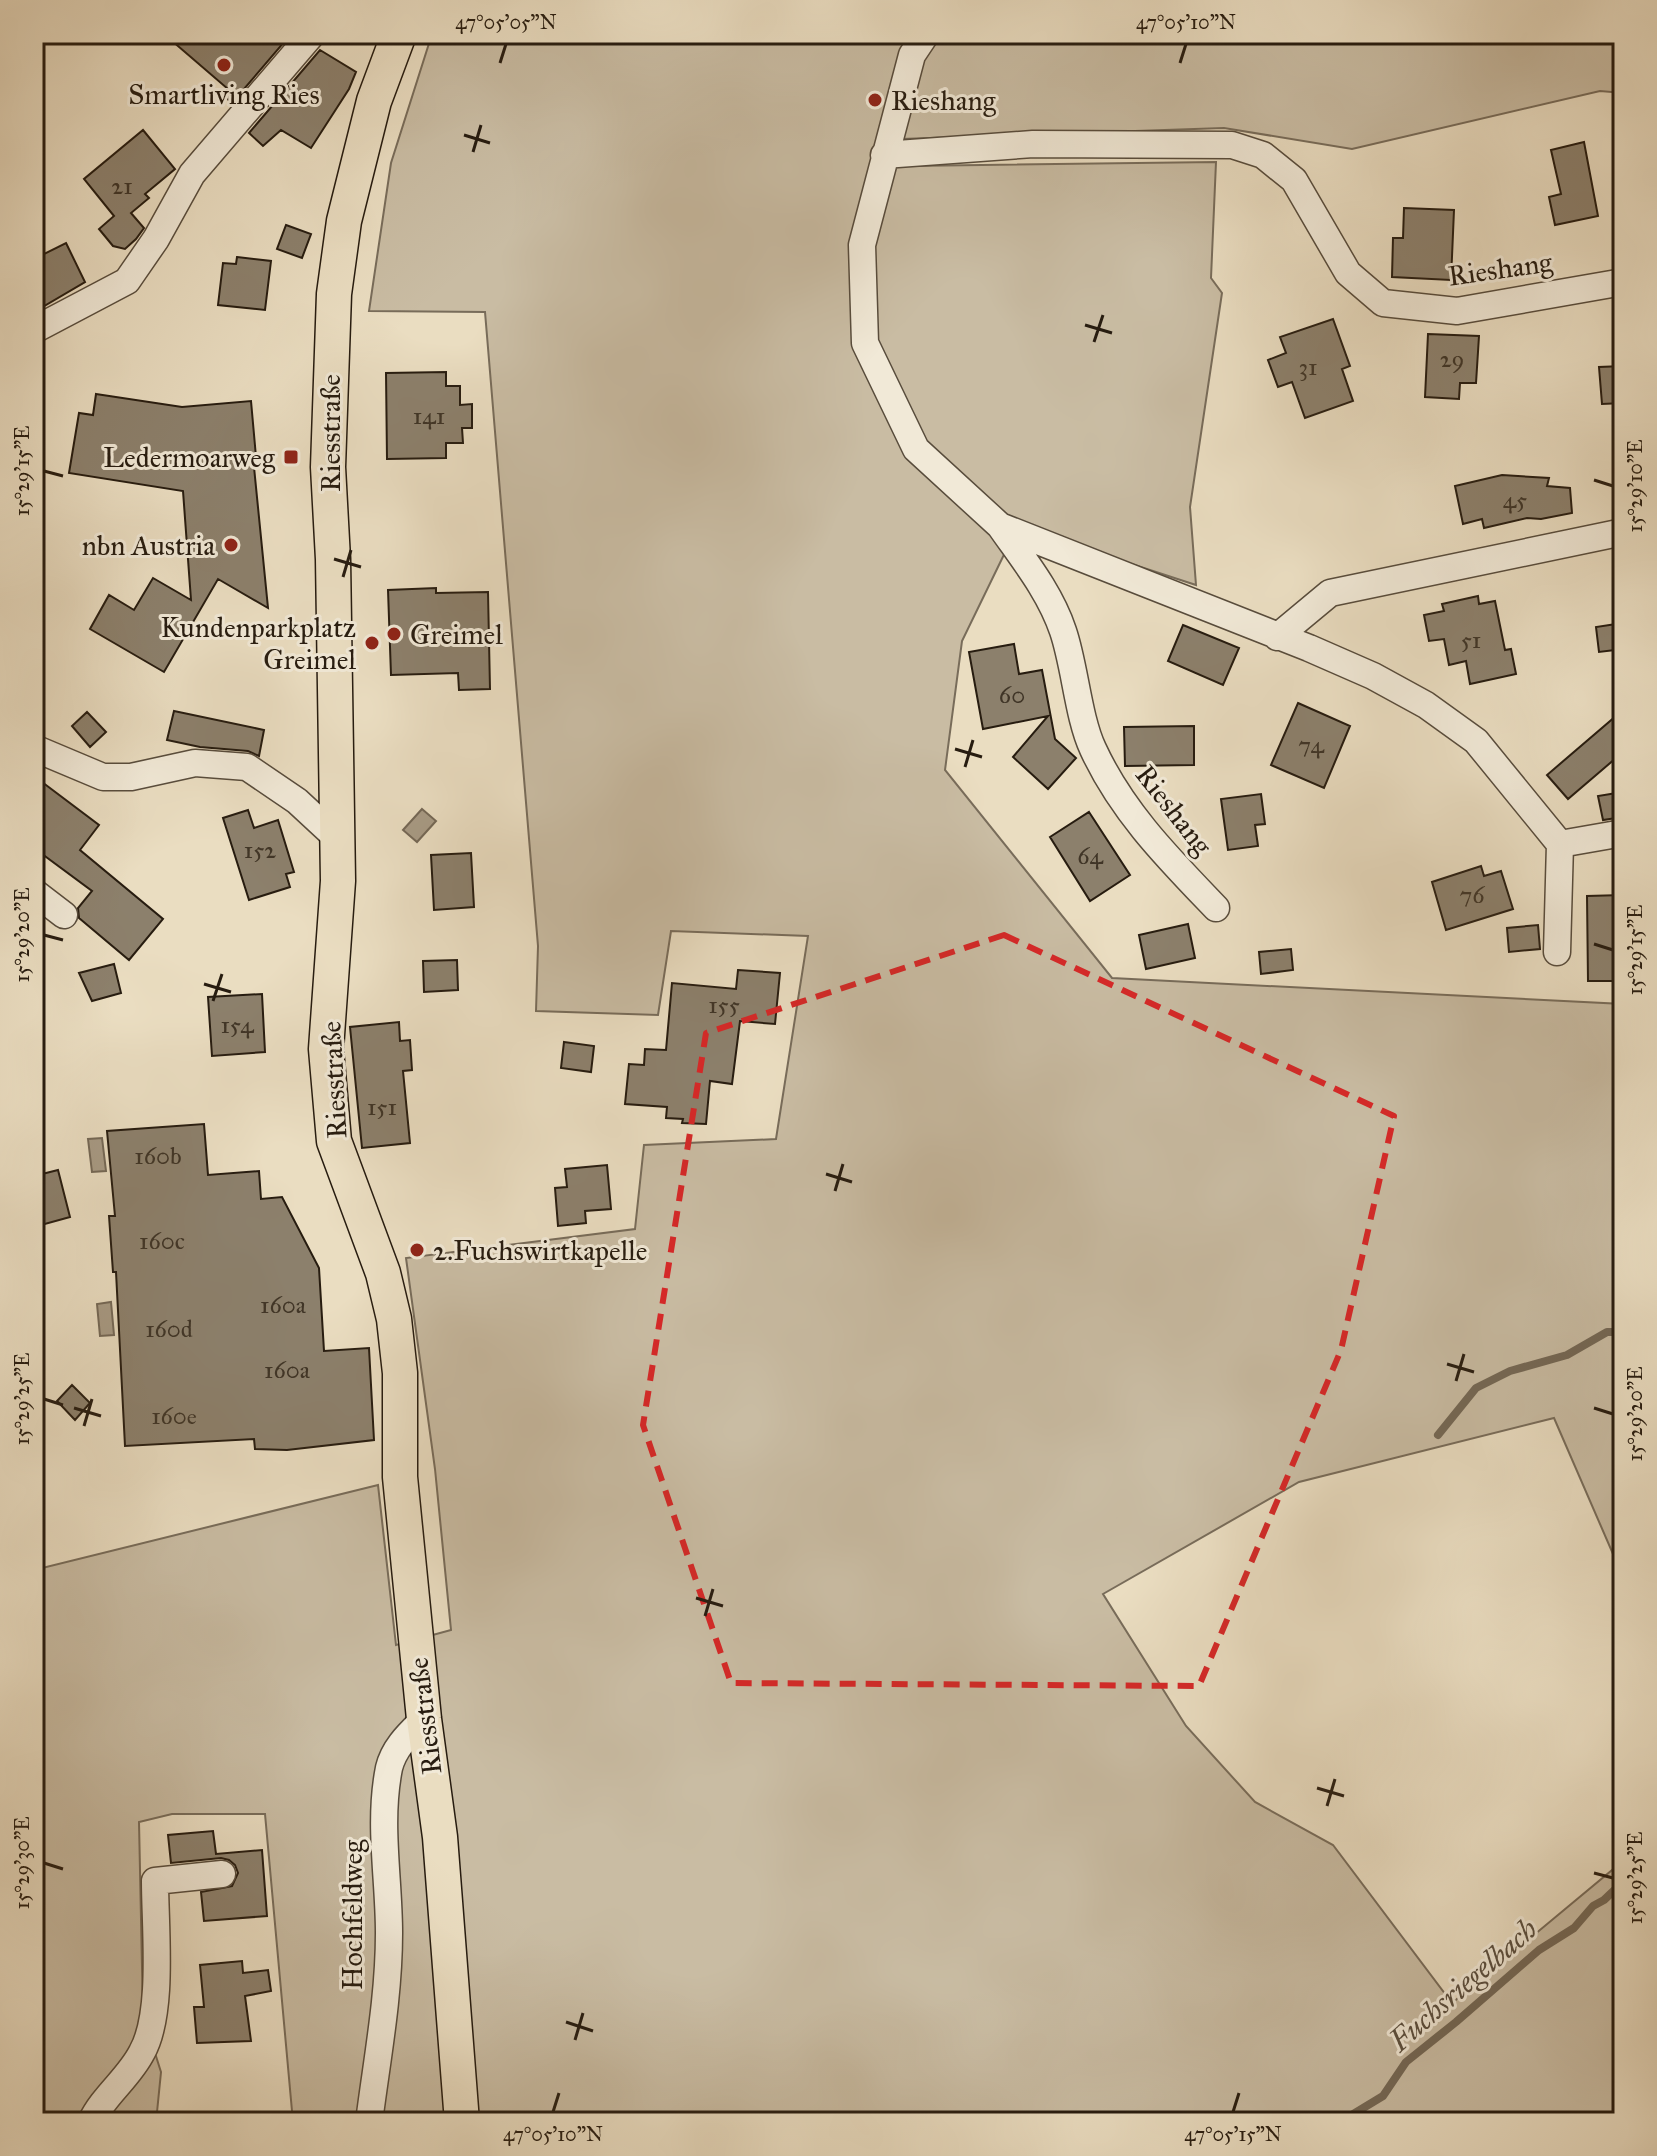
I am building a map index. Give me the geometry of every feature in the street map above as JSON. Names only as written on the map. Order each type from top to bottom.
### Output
[{"type":"main road","name":"Riesstraße","points":[[399,34],[374,101],[344,221],[334,294],[328,467],[338,881],[326,1049],[334,1141],[383,1273],[394,1319],[400,1373],[400,1477],[424,1719],[440,1837],[462,2122]]},
{"type":"street","points":[[34,330],[127,281],[156,239],[192,174],[312,34]]},
{"type":"street","name":"Rieshang","points":[[926,34],[912,55],[862,245],[865,343],[916,449],[1000,526],[1049,597],[1063,631],[1092,747],[1117,792],[1146,834],[1216,908]]},
{"type":"street","name":"Rieshang","points":[[884,155],[1033,144],[1232,145],[1263,155],[1294,180],[1348,273],[1383,303],[1457,311],[1623,282]]},
{"type":"street","name":"Rieshang","points":[[1000,526],[1373,676],[1426,705],[1476,741],[1560,844]]},
{"type":"street","points":[[1277,637],[1330,593],[1623,532]]},
{"type":"street","points":[[34,748],[103,777],[131,777],[195,763],[247,767],[297,801],[338,839]]},
{"type":"street","points":[[1557,952],[1560,844],[1623,833]]},
{"type":"street","points":[[34,892],[64,915]]},
{"type":"street","name":"Hochfeldweg","points":[[369,2122],[388,1981],[384,1828],[390,1765],[401,1741],[424,1719]]},
{"type":"street","points":[[91,2122],[141,2056],[152,2033],[155,1881],[222,1874]]},
{"type":"highlighted area","points":[[1004,935],[1394,1116],[1341,1350],[1199,1686],[731,1683],[643,1425],[706,1033]]},
{"type":"shaded area","points":[[432,34],[1623,34],[1623,93],[1600,91],[1352,149],[1224,128],[902,139],[910,166],[1216,162],[1211,278],[1222,293],[1190,507],[1196,585],[1110,557],[1014,534],[962,641],[945,770],[1112,978],[1623,1004],[1623,1577],[1554,1418],[1299,1482],[1103,1594],[1186,1726],[1255,1802],[1333,1845],[1452,2003],[1623,1861],[1623,2122],[293,2122],[265,1814],[172,1814],[139,1822],[143,2015],[161,2072],[156,2122],[34,2122],[34,1570],[378,1485],[396,1645],[451,1630],[435,1469],[406,1258],[635,1229],[644,1145],[776,1139],[808,936],[671,931],[658,1015],[536,1011],[538,946],[485,312],[369,311],[391,163]]},
{"type":"shaded area","points":[[422,809],[436,821],[417,842],[403,830]]},
{"type":"shaded area","points":[[102,1138],[106,1171],[92,1172],[88,1139]]},
{"type":"shaded area","points":[[111,1302],[114,1335],[100,1336],[97,1304]]},
{"type":"building","name":"Smartliving Ries","points":[[164,34],[291,34],[232,103],[223,95],[228,89]]},
{"type":"building","points":[[320,50],[356,72],[349,89],[311,148],[281,130],[263,146],[249,133]]},
{"type":"building","points":[[143,130],[175,169],[145,194],[149,198],[131,213],[144,228],[125,249],[113,246],[99,229],[114,216],[84,179]]},
{"type":"building","points":[[1584,142],[1598,216],[1555,225],[1549,197],[1561,194],[1551,150]]},
{"type":"building","points":[[1404,208],[1454,210],[1451,280],[1392,277],[1393,238],[1403,238]]},
{"type":"building","points":[[286,225],[311,234],[302,258],[277,249]]},
{"type":"building","points":[[66,243],[85,282],[34,312],[34,259]]},
{"type":"building","points":[[237,257],[271,261],[265,310],[218,305],[223,263],[236,264]]},
{"type":"building","points":[[1333,319],[1350,366],[1342,369],[1353,401],[1305,418],[1292,382],[1278,387],[1268,360],[1286,353],[1280,337]]},
{"type":"building","points":[[1428,334],[1479,336],[1476,383],[1460,383],[1459,399],[1425,397]]},
{"type":"building","points":[[1623,366],[1623,403],[1602,404],[1599,367]]},
{"type":"building","points":[[446,372],[446,386],[460,386],[460,405],[472,404],[472,428],[462,428],[463,443],[446,443],[446,458],[387,459],[386,373]]},
{"type":"building","points":[[96,394],[182,407],[251,401],[256,457],[253,457],[268,608],[218,579],[164,672],[90,629],[109,595],[134,610],[153,578],[191,600],[183,491],[69,473],[79,413],[93,415]]},
{"type":"building","points":[[1502,475],[1549,478],[1547,486],[1570,488],[1572,513],[1541,519],[1527,518],[1484,528],[1482,519],[1463,524],[1455,486]]},
{"type":"building","points":[[436,588],[436,593],[488,592],[490,689],[459,690],[458,673],[391,675],[388,590]]},
{"type":"building","points":[[1478,596],[1479,604],[1495,601],[1505,650],[1511,649],[1516,674],[1470,684],[1466,661],[1449,665],[1444,639],[1429,641],[1424,615],[1444,611],[1442,604]]},
{"type":"building","points":[[1623,623],[1623,649],[1599,652],[1596,627]]},
{"type":"building","points":[[1183,625],[1239,648],[1223,685],[1168,661]]},
{"type":"building","points":[[1014,644],[1019,674],[1042,670],[1055,739],[1076,758],[1048,789],[1013,757],[1048,716],[983,729],[969,652]]},
{"type":"building","points":[[1298,703],[1350,726],[1324,788],[1271,765]]},
{"type":"building","points":[[1623,710],[1623,752],[1568,799],[1547,775]]},
{"type":"building","points":[[174,711],[264,730],[259,756],[248,751],[200,747],[167,740]]},
{"type":"building","points":[[87,712],[106,732],[90,747],[72,726]]},
{"type":"building","points":[[1194,726],[1194,765],[1125,766],[1124,727]]},
{"type":"building","points":[[34,776],[99,825],[80,850],[163,919],[129,960],[79,918],[78,908],[92,891],[34,848]]},
{"type":"building","points":[[1623,792],[1623,817],[1603,820],[1598,796]]},
{"type":"building","points":[[1261,794],[1265,824],[1255,825],[1258,846],[1228,850],[1221,799]]},
{"type":"building","points":[[248,810],[254,828],[278,820],[294,872],[286,874],[290,887],[249,900],[223,818]]},
{"type":"building","points":[[1089,812],[1130,875],[1090,901],[1050,837]]},
{"type":"building","points":[[471,853],[474,907],[434,910],[431,855]]},
{"type":"building","points":[[1481,866],[1484,876],[1501,871],[1513,909],[1446,930],[1432,882]]},
{"type":"building","points":[[1623,895],[1623,958],[1619,958],[1619,981],[1588,981],[1587,896]]},
{"type":"building","points":[[1188,924],[1195,958],[1146,969],[1139,935]]},
{"type":"building","points":[[1538,925],[1540,949],[1509,952],[1507,928]]},
{"type":"building","points":[[1291,949],[1293,970],[1261,974],[1259,952]]},
{"type":"building","points":[[457,960],[458,990],[424,992],[423,961]]},
{"type":"building","points":[[114,964],[121,993],[92,1001],[79,973]]},
{"type":"building","points":[[738,970],[780,973],[775,1024],[740,1021],[732,1084],[710,1081],[706,1124],[682,1123],[683,1119],[666,1118],[667,1107],[625,1104],[629,1064],[644,1065],[645,1049],[666,1050],[672,983],[736,989]]},
{"type":"building","points":[[262,994],[265,1052],[212,1056],[208,997]]},
{"type":"building","points":[[399,1022],[400,1041],[410,1040],[412,1070],[403,1071],[410,1143],[362,1148],[350,1027]]},
{"type":"building","points":[[564,1042],[594,1046],[591,1072],[561,1068]]},
{"type":"building","points":[[204,1124],[208,1175],[259,1171],[261,1199],[282,1197],[319,1268],[324,1351],[369,1348],[374,1440],[287,1450],[255,1449],[254,1439],[125,1446],[116,1272],[113,1272],[109,1216],[115,1216],[107,1131]]},
{"type":"building","points":[[607,1165],[611,1209],[585,1211],[586,1223],[558,1226],[555,1188],[567,1187],[565,1169]]},
{"type":"building","points":[[58,1170],[70,1217],[34,1227],[34,1176]]},
{"type":"building","points":[[72,1385],[90,1403],[75,1420],[57,1401]]},
{"type":"building","points":[[213,1831],[216,1854],[262,1850],[267,1916],[204,1921],[201,1892],[232,1886],[238,1873],[235,1865],[221,1858],[171,1863],[168,1835]]},
{"type":"building","points":[[242,1961],[243,1973],[268,1970],[271,1991],[245,1996],[251,2041],[197,2043],[194,2007],[204,2007],[200,1965]]},
{"type":"waterway","points":[[1438,1435],[1476,1388],[1510,1371],[1567,1355],[1607,1332],[1623,1332]]},
{"type":"waterway","name":"Fuchsriegelbach","points":[[1335,2122],[1383,2096],[1406,2062],[1539,1950],[1574,1928],[1593,1906],[1623,1882]]},
{"type":"place","name":"Smartliving Ries","points":[[224,65]]},
{"type":"place","name":"Rieshang","points":[[875,100]]},
{"type":"place","name":"Ledermoarweg","points":[[291,457]]},
{"type":"place","name":"nbn Austria","points":[[231,545]]},
{"type":"place","name":"Greimel","points":[[394,634]]},
{"type":"place","name":"Kundenparkplatz Greimel","points":[[372,643]]},
{"type":"place","name":"2.Fuchswirtkapelle","points":[[417,1250]]}]
